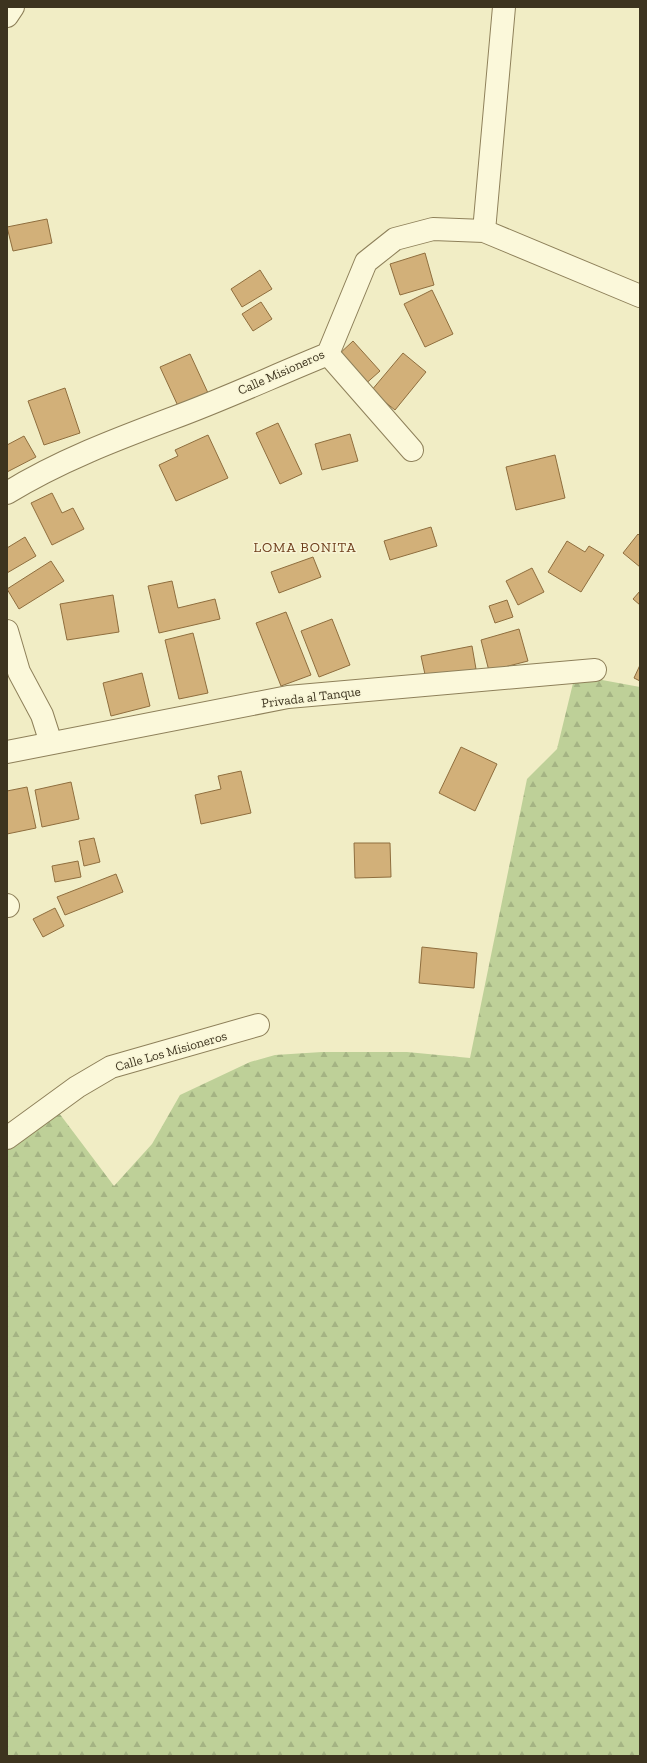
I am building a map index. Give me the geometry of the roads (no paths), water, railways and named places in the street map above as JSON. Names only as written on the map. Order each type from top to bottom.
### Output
[{"type":"street","points":[[7,16],[13,7]]},
{"type":"street","points":[[484,231],[504,7]]},
{"type":"street","name":"Calle Misioneros","points":[[7,493],[87,452],[135,431],[173,418],[328,354],[366,262],[395,239],[432,229],[484,231],[640,296]]},
{"type":"street","points":[[328,354],[412,450]]},
{"type":"street","points":[[7,630],[19,672],[42,715],[51,743]]},
{"type":"street","name":"Privada al Tanque","points":[[7,752],[288,697],[595,670]]},
{"type":"street","name":"Calle Los Misioneros","points":[[7,1138],[77,1087],[111,1067],[258,1024]]},
{"type":"district","name":"LOMA BONITA","points":[[305,547]]}]
